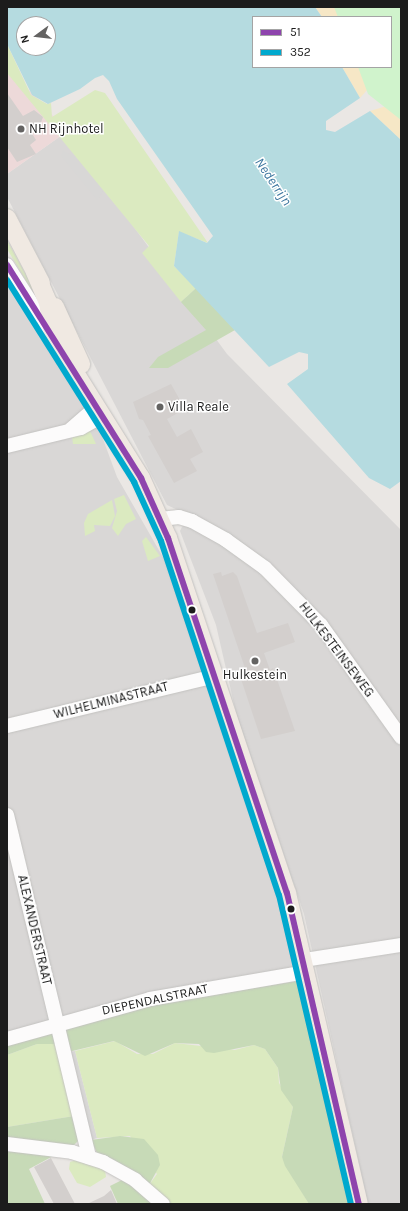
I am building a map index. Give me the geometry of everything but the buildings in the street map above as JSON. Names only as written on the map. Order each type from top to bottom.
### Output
[{"type":"main road","points":[[7,218],[62,322],[98,407]]},
{"type":"main road","points":[[35,272],[48,302],[54,339],[98,407],[160,518],[215,676],[287,893],[359,1204]]},
{"type":"street","points":[[7,265],[54,339]]},
{"type":"street","points":[[7,446],[71,429],[81,428],[98,407]]},
{"type":"street","name":"HULKESTEINSEWEG","points":[[160,518],[179,517],[199,524],[265,568],[321,625],[401,737]]},
{"type":"street","name":"WILHELMINASTRAAT","points":[[7,726],[215,676]]},
{"type":"street","name":"ALEXANDERSTRAAT","points":[[7,815],[89,1157]]},
{"type":"street","name":"DIEPENDALSTRAAT","points":[[7,1038],[56,1022],[180,993],[401,945]]},
{"type":"street","points":[[7,1144],[89,1157],[135,1180],[163,1204]]},
{"type":"shaded area","points":[[7,71],[45,105],[65,133],[7,174]]},
{"type":"shaded area","points":[[65,133],[227,354],[401,530],[401,729],[322,619],[182,512],[167,505],[7,197],[7,174]]},
{"type":"shaded area","points":[[63,150],[86,164],[105,189],[97,200],[61,156]]},
{"type":"shaded area","points":[[7,283],[100,431],[117,477],[164,559],[276,886],[296,970],[118,1002],[7,1034]]},
{"type":"shaded area","points":[[183,525],[188,525],[254,565],[305,614],[401,744],[401,1204],[368,1204],[304,914],[237,717],[216,625],[180,531]]},
{"type":"shaded area","points":[[75,1051],[97,1138],[91,1140],[68,1052]]},
{"type":"green space","points":[[334,7],[401,7],[401,120],[368,94],[358,68],[392,68],[392,16],[338,16]]},
{"type":"green space","points":[[7,44],[31,95],[47,104],[51,103],[52,117],[95,90],[105,93],[208,243],[179,232],[174,266],[196,288],[181,302],[142,253],[149,246],[7,73]]},
{"type":"green space","points":[[7,240],[40,301],[39,302],[7,249]]},
{"type":"green space","points":[[196,288],[235,330],[168,368],[149,368],[158,357],[206,330],[181,302]]},
{"type":"green space","points":[[89,429],[96,444],[73,444],[72,437]]},
{"type":"green space","points":[[124,495],[136,519],[126,524],[118,536],[112,528],[117,511],[114,499]]},
{"type":"green space","points":[[112,500],[115,516],[110,526],[94,525],[95,531],[85,536],[84,523],[88,514]]},
{"type":"green space","points":[[146,537],[160,556],[148,561],[142,541]]},
{"type":"green space","points":[[297,981],[349,1204],[309,1204],[285,1166],[282,1157],[293,1107],[281,1090],[278,1068],[265,1049],[254,1045],[214,1053],[206,1052],[199,1044],[175,1043],[145,1056],[114,1041],[68,1052],[64,1024],[121,1010]]},
{"type":"green space","points":[[52,1028],[57,1044],[37,1044],[7,1055],[7,1042]]},
{"type":"green space","points":[[115,1041],[137,1054],[153,1054],[175,1043],[235,1050],[254,1045],[265,1049],[278,1068],[279,1083],[293,1107],[282,1157],[309,1204],[170,1204],[149,1185],[157,1174],[130,1136],[97,1138],[75,1051]]},
{"type":"green space","points":[[37,1044],[57,1044],[74,1116],[7,1127],[7,1055]]},
{"type":"green space","points":[[74,1116],[78,1141],[72,1147],[7,1140],[7,1127]]},
{"type":"green space","points":[[120,1136],[144,1139],[158,1155],[160,1165],[149,1185],[97,1153],[91,1140]]},
{"type":"green space","points":[[7,1149],[55,1155],[29,1169],[45,1204],[7,1204]]},
{"type":"green space","points":[[76,1160],[105,1170],[106,1177],[90,1187],[77,1183],[69,1169],[70,1162]]},
{"type":"green space","points":[[122,1180],[151,1199],[152,1204],[118,1204],[110,1186]]},
{"type":"sand","points":[[315,7],[336,7],[341,16],[321,16]]},
{"type":"sand","points":[[343,68],[361,68],[368,89],[360,98]]},
{"type":"sand","points":[[390,105],[401,115],[401,140],[370,111]]},
{"type":"water","name":"Nederrijn","points":[[7,7],[315,7],[321,16],[252,16],[252,68],[343,68],[360,98],[326,121],[326,130],[335,132],[370,111],[401,140],[401,481],[390,489],[369,478],[287,384],[308,369],[308,354],[299,352],[269,367],[174,266],[179,231],[207,243],[213,236],[117,99],[109,81],[103,75],[95,78],[80,89],[48,104],[32,95],[7,44]]},
{"type":"transit line","name":"51","points":[[7,265],[141,478],[168,538],[287,893],[359,1204]]},
{"type":"transit line","name":"352","points":[[7,280],[134,482],[161,541],[279,895],[351,1204]]},
{"type":"place","name":"NH Rijnhotel","points":[[21,129]]},
{"type":"place","name":"Villa Reale","points":[[160,407]]},
{"type":"place","name":"Hulkestein","points":[[255,661]]}]
